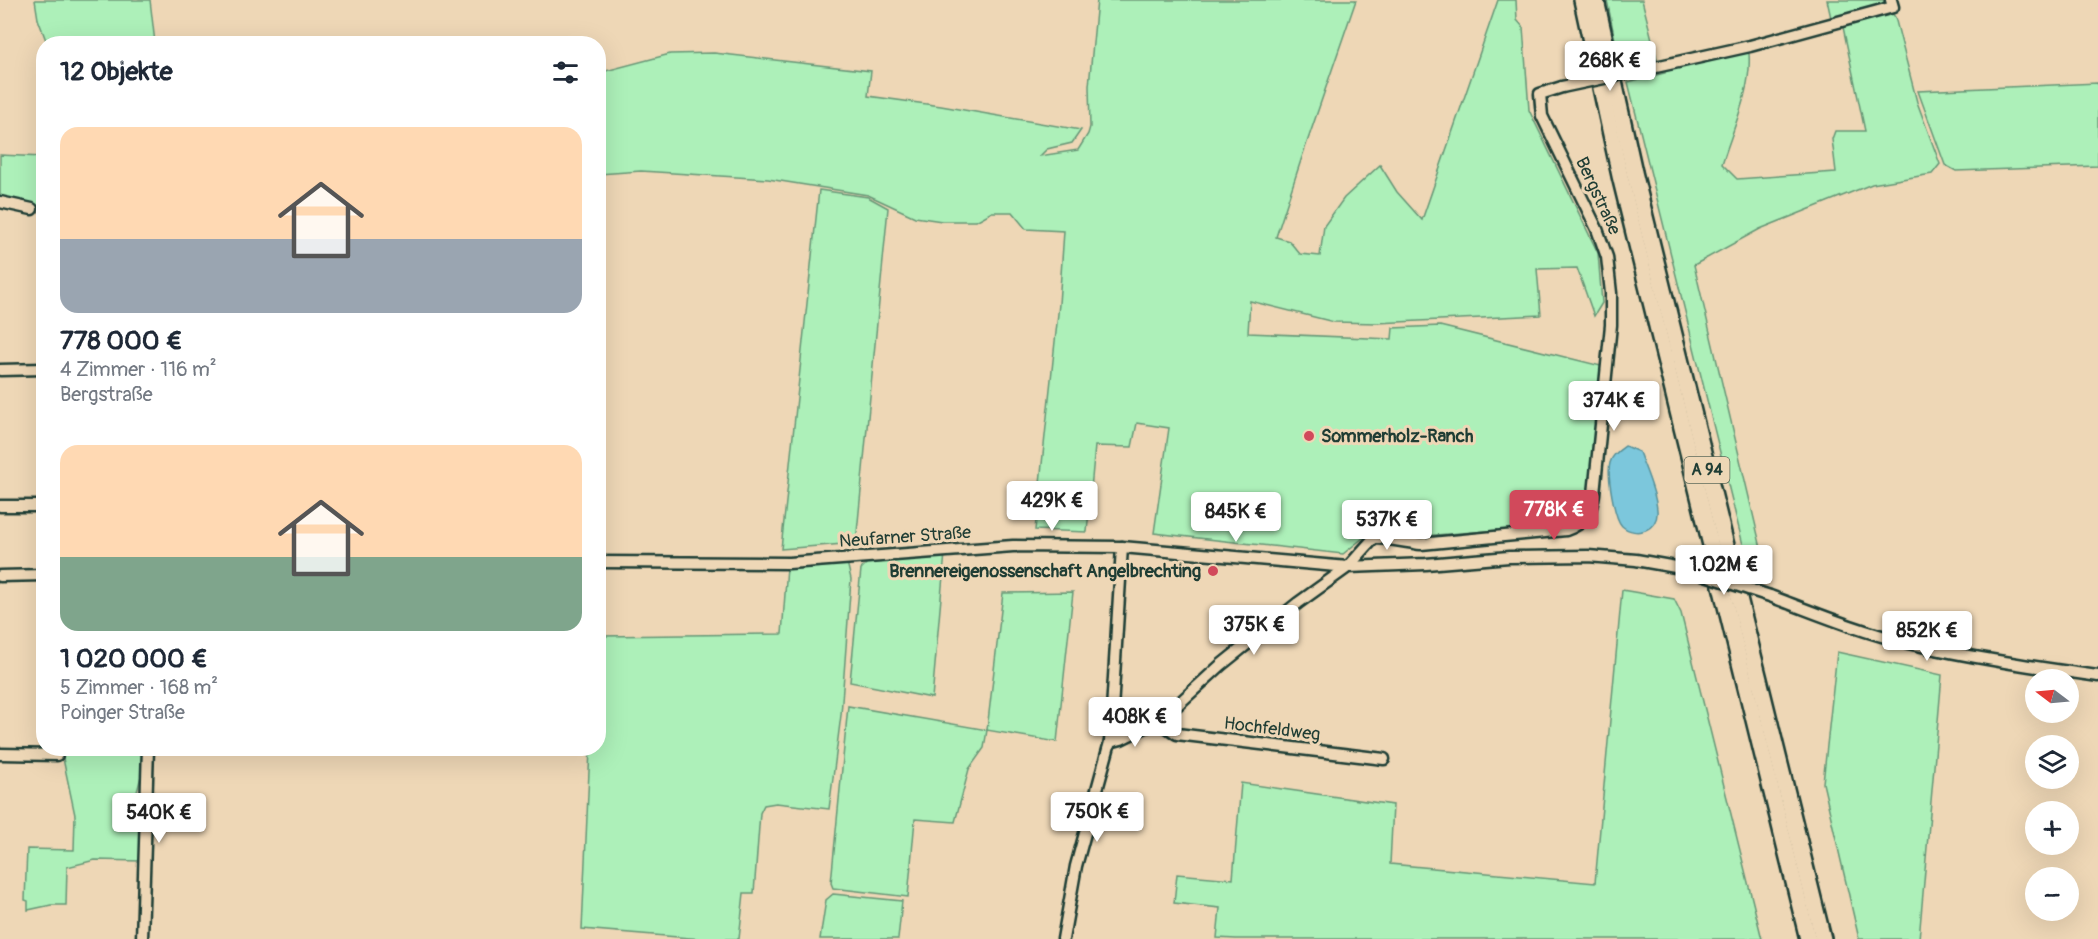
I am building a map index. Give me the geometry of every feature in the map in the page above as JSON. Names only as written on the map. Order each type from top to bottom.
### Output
[{"type":"highway","name":"A 94","points":[[1582,0],[1630,220],[1808,939]]},
{"type":"highway","name":"A 94","points":[[1596,0],[1639,195],[1823,939]]},
{"type":"street","name":"Bergstraße","points":[[1110,742],[1162,719],[1221,665],[1298,603],[1348,567],[1374,538],[1421,544],[1566,530],[1578,525],[1589,514],[1594,494],[1611,325],[1611,293],[1607,257],[1597,229],[1542,116],[1540,94],[1562,87],[1750,46],[1892,4]]},
{"type":"street","points":[[0,202],[32,209]]},
{"type":"street","points":[[0,370],[36,369]]},
{"type":"street","points":[[0,507],[36,506]]},
{"type":"street","name":"Neufarner Straße","points":[[606,562],[789,563],[1013,546],[1122,547],[1348,567],[1542,556],[1588,556],[1636,560],[1683,568],[1907,643],[1957,654],[2098,676]]},
{"type":"street","points":[[1063,939],[1076,866],[1110,742],[1122,547]]},
{"type":"street","points":[[0,576],[36,575]]},
{"type":"street","name":"Hochfeldweg","points":[[1162,719],[1167,727],[1177,734],[1384,759]]},
{"type":"street","points":[[0,754],[36,755]]},
{"type":"street","points":[[142,939],[148,756]]},
{"type":"green space","points":[[35,0],[150,0],[154,36],[44,36],[38,19]]},
{"type":"green space","points":[[1097,0],[1356,0],[1276,237],[1289,241],[1300,254],[1320,256],[1324,226],[1344,198],[1380,165],[1397,192],[1422,220],[1498,0],[1516,0],[1517,20],[1523,27],[1529,110],[1598,253],[1602,303],[1594,316],[1577,268],[1537,269],[1541,315],[1377,323],[1334,322],[1250,301],[1248,333],[1392,339],[1393,328],[1440,326],[1601,366],[1591,500],[1581,515],[1566,525],[1422,536],[1401,535],[1380,530],[1368,534],[1343,554],[1154,533],[1169,428],[1137,423],[1132,447],[1095,446],[1087,532],[1035,530],[1059,304],[1064,231],[1026,229],[1012,212],[992,212],[976,221],[942,221],[915,217],[868,195],[768,179],[641,171],[606,174],[606,71],[670,54],[714,53],[871,71],[868,96],[1081,130],[1072,143],[1047,149],[1040,156],[1078,150],[1090,127],[1089,86]]},
{"type":"green space","points":[[1607,0],[1642,0],[1657,59],[1620,66]]},
{"type":"green space","points":[[1827,0],[1884,0],[1882,7],[1867,13],[1831,18]]},
{"type":"green space","points":[[1890,11],[1895,17],[1917,102],[1940,164],[1932,174],[1872,184],[1760,229],[1694,265],[1765,565],[1750,573],[1628,82],[1665,73],[1665,68],[1742,49],[1749,54],[1747,81],[1722,164],[1737,179],[1836,172],[1832,139],[1835,131],[1865,131],[1843,27],[1838,26]]},
{"type":"green space","points":[[2098,83],[2098,166],[1956,171],[1945,165],[1918,91]]},
{"type":"green space","points":[[0,155],[36,157],[36,206],[0,198]]},
{"type":"green space","points":[[819,190],[868,197],[888,208],[856,543],[781,549]]},
{"type":"green space","points":[[945,553],[932,698],[850,682],[861,569],[870,560]]},
{"type":"green space","points":[[847,562],[851,579],[841,715],[829,809],[776,803],[764,805],[760,813],[754,893],[744,893],[739,939],[702,939],[582,929],[590,756],[606,756],[606,636],[782,634],[787,567]]},
{"type":"green space","points":[[1622,590],[1674,599],[1681,613],[1762,939],[1217,938],[1220,908],[1174,903],[1177,874],[1233,879],[1241,783],[1393,805],[1390,864],[1595,883]]},
{"type":"green space","points":[[1073,592],[1057,742],[987,730],[1003,593]]},
{"type":"green space","points":[[1837,652],[1942,675],[1919,939],[1859,939],[1823,783]]},
{"type":"green space","points":[[848,706],[987,730],[984,748],[969,769],[955,822],[915,819],[908,897],[833,888],[831,883]]},
{"type":"green space","points":[[62,756],[143,756],[142,772],[136,796],[141,827],[141,861],[95,860],[67,867],[66,905],[51,905],[28,910],[28,901],[25,900],[27,849],[74,850],[75,815]]},
{"type":"green space","points":[[833,894],[902,901],[898,939],[820,939],[826,900]]},
{"type":"water","points":[[1625,446],[1639,452],[1656,503],[1657,517],[1646,530],[1628,530],[1622,526],[1616,514],[1609,469],[1614,455]]},
{"type":"place","name":"Sommerholz-Ranch","points":[[1309,436]]},
{"type":"place","name":"Brennereigenossenschaft Angelbrechting","points":[[1213,571]]}]
